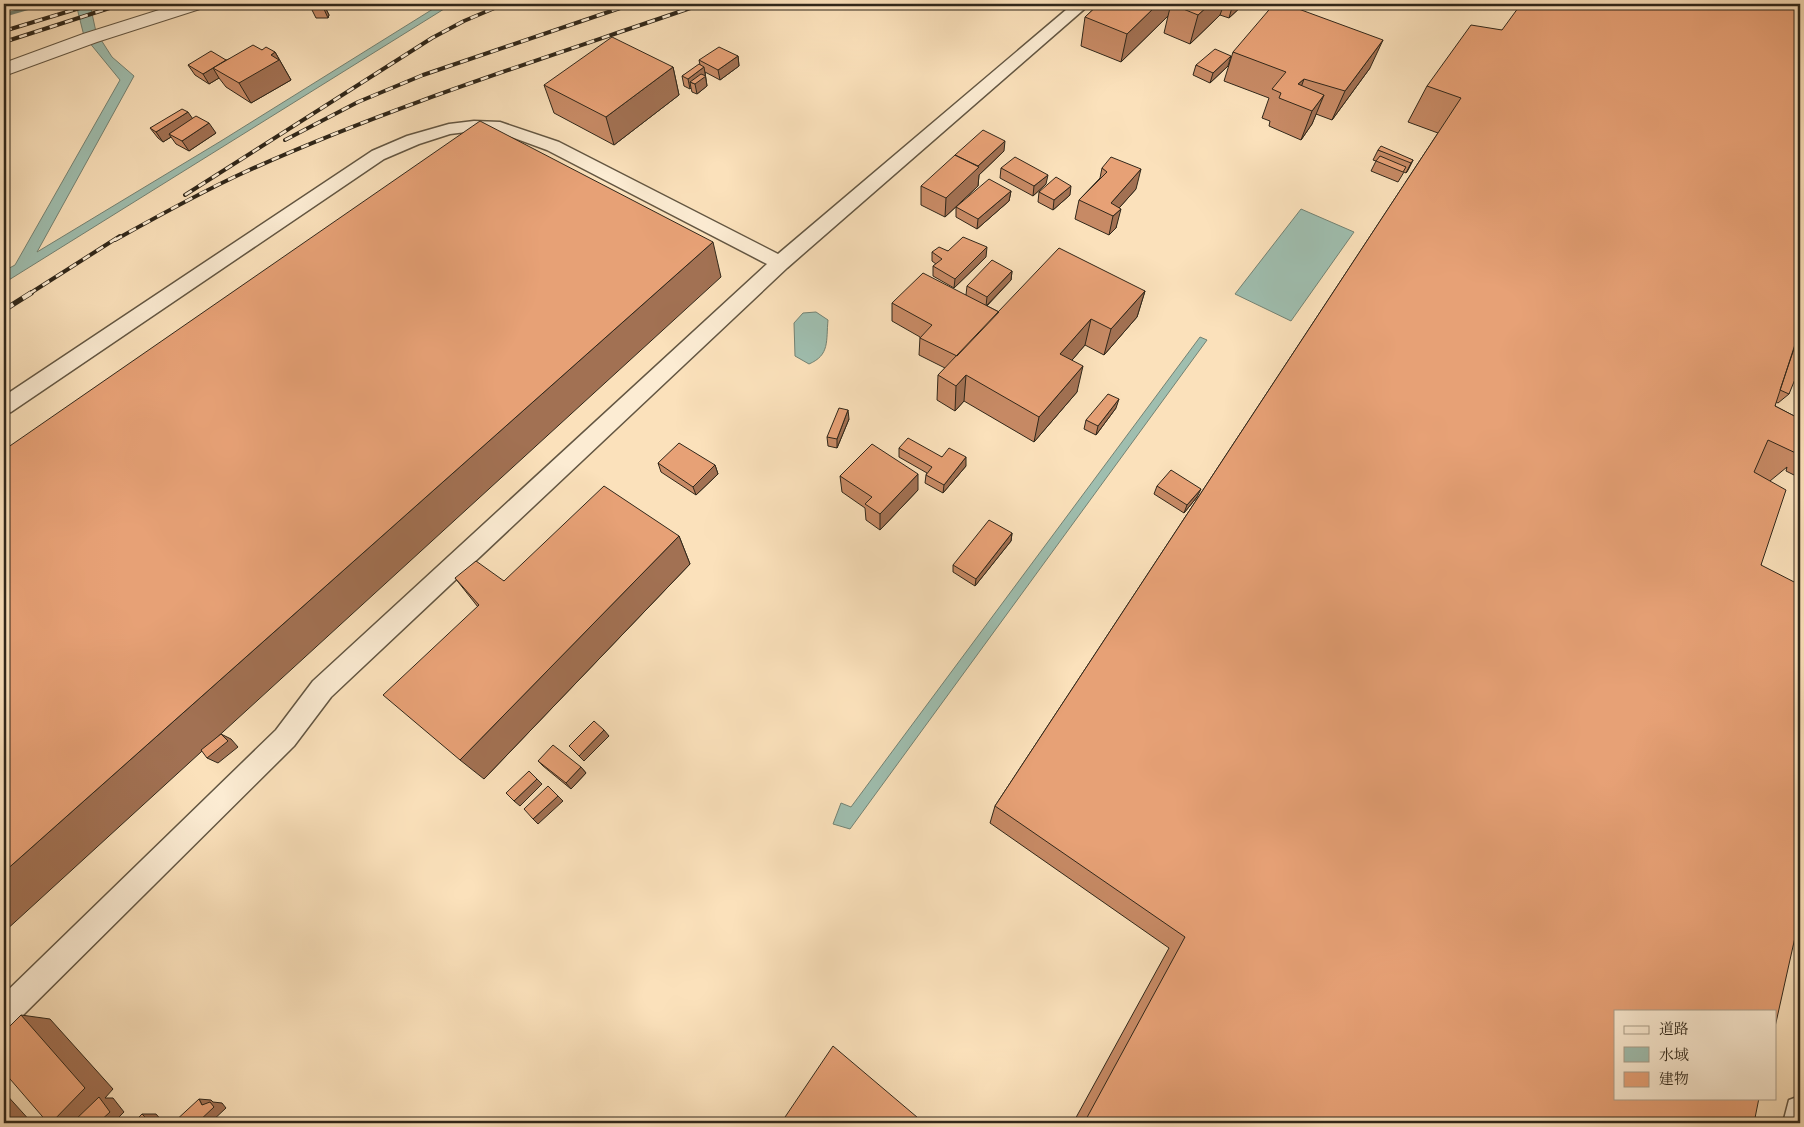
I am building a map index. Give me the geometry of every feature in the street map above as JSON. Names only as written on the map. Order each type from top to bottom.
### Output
[{"type":"street","points":[[4,70],[90,38],[196,4]]},
{"type":"lane","points":[[4,1014],[285,738],[322,689],[780,263],[1082,4]]},
{"type":"lane","points":[[4,406],[378,155],[413,140],[449,129],[474,126],[500,127],[553,146],[780,263]]},
{"type":"lane","points":[[1798,1123],[1800,1111]]},
{"type":"water","points":[[76,4],[90,4],[96,32],[112,57],[134,76],[37,252],[221,141],[441,4],[452,4],[4,283],[4,271],[15,265],[120,80],[84,36]]},
{"type":"water","points":[[1301,209],[1354,232],[1291,321],[1235,294]]},
{"type":"water","points":[[816,312],[828,320],[827,341],[821,356],[809,364],[795,356],[794,323],[803,313]]},
{"type":"water","points":[[1200,337],[1207,340],[850,829],[833,824],[841,803],[851,807]]},
{"type":"building","points":[[312,4],[324,5],[323,7],[311,8]]},
{"type":"building","points":[[1099,4],[1158,4],[1127,34],[1085,17]]},
{"type":"building","points":[[1171,4],[1210,4],[1198,15]]},
{"type":"building","points":[[1274,4],[1285,4],[1383,40],[1345,91],[1304,79],[1298,84],[1324,95],[1312,111],[1279,98],[1281,93],[1272,89],[1286,72],[1233,52]]},
{"type":"building","points":[[1521,4],[1800,4],[1800,329],[1775,406],[1800,419],[1800,455],[1768,440],[1754,472],[1786,490],[1761,565],[1800,585],[1800,915],[1776,1023],[1776,1010],[1614,1010],[1614,1100],[1759,1100],[1754,1123],[1084,1123],[1185,937],[995,806],[1461,98],[1427,86],[1471,25],[1502,30]]},
{"type":"building","points":[[612,37],[673,67],[606,117],[544,85]]},
{"type":"building","points":[[253,45],[262,50],[266,47],[275,52],[271,55],[279,60],[239,83],[213,68]]},
{"type":"building","points":[[719,47],[738,56],[718,70],[699,60]]},
{"type":"building","points":[[1215,49],[1231,56],[1213,73],[1196,65]]},
{"type":"building","points":[[211,51],[226,60],[203,74],[188,65]]},
{"type":"building","points":[[699,64],[704,67],[688,79],[682,76]]},
{"type":"building","points":[[701,74],[706,76],[695,84],[690,82]]},
{"type":"building","points":[[182,109],[188,112],[156,132],[150,128]]},
{"type":"building","points":[[196,116],[209,123],[182,141],[169,134]]},
{"type":"building","points":[[480,121],[713,242],[4,872],[4,450]]},
{"type":"building","points":[[983,130],[1005,141],[978,166],[955,155]]},
{"type":"building","points":[[1381,146],[1413,160],[1411,163],[1378,150]]},
{"type":"building","points":[[955,155],[979,167],[946,198],[921,186]]},
{"type":"building","points":[[1380,156],[1406,167],[1403,172],[1376,161]]},
{"type":"building","points":[[1015,157],[1048,175],[1034,186],[1001,168]]},
{"type":"building","points":[[1111,157],[1141,169],[1111,203],[1121,209],[1113,216],[1079,200],[1107,172],[1102,168]]},
{"type":"building","points":[[1056,177],[1071,186],[1054,200],[1039,192]]},
{"type":"building","points":[[989,179],[1011,191],[978,219],[956,207]]},
{"type":"building","points":[[963,237],[987,247],[955,279],[933,266],[942,259],[932,252],[939,247],[948,251]]},
{"type":"building","points":[[1059,248],[1145,291],[1111,329],[1091,319],[1060,354],[1083,366],[1039,417],[966,375],[956,386],[938,375]]},
{"type":"building","points":[[992,260],[1012,271],[987,297],[967,286]]},
{"type":"building","points":[[923,273],[999,312],[957,356],[920,338],[932,325],[892,303]]},
{"type":"building","points":[[1797,340],[1800,342],[1800,367],[1789,394],[1780,390]]},
{"type":"building","points":[[1108,394],[1119,399],[1098,426],[1086,420]]},
{"type":"building","points":[[839,408],[848,410],[837,439],[827,437]]},
{"type":"building","points":[[908,438],[942,457],[949,448],[966,457],[944,485],[926,475],[932,467],[899,448]]},
{"type":"building","points":[[679,443],[715,465],[693,487],[658,463]]},
{"type":"building","points":[[872,444],[918,474],[880,514],[865,504],[872,497],[840,476]]},
{"type":"building","points":[[1171,470],[1201,489],[1187,505],[1157,486]]},
{"type":"building","points":[[604,486],[679,536],[460,760],[383,695],[479,605],[455,578],[476,561],[504,581]]},
{"type":"building","points":[[989,520],[1012,533],[976,579],[953,565]]},
{"type":"building","points":[[594,721],[604,730],[579,756],[569,746]]},
{"type":"building","points":[[221,734],[228,741],[207,758],[201,750]]},
{"type":"building","points":[[553,745],[581,767],[566,783],[538,761]]},
{"type":"building","points":[[529,771],[537,779],[514,801],[506,793]]},
{"type":"building","points":[[548,786],[558,796],[533,819],[524,809]]},
{"type":"building","points":[[21,1015],[85,1088],[51,1123],[48,1123],[4,1072],[4,1032]]},
{"type":"building","points":[[833,1046],[924,1123],[781,1123]]},
{"type":"building","points":[[99,1097],[110,1112],[98,1123],[72,1123]]},
{"type":"building","points":[[199,1099],[202,1105],[210,1102],[214,1107],[197,1123],[173,1123]]},
{"type":"building","points":[[142,1114],[151,1123],[133,1123]]},
{"type":"waterway","points":[[4,15],[45,4]]},
{"type":"railway","points":[[4,31],[93,4]]},
{"type":"railway","points":[[4,42],[122,4]]},
{"type":"railway","points":[[185,195],[432,38],[464,21],[504,4]]},
{"type":"railway","points":[[285,140],[358,102],[423,75],[632,4]]},
{"type":"railway","points":[[115,240],[180,204],[229,180],[357,125],[414,103],[702,4]]},
{"type":"railway","points":[[29,294],[120,236]]},
{"type":"railway","points":[[4,310],[31,293]]}]
